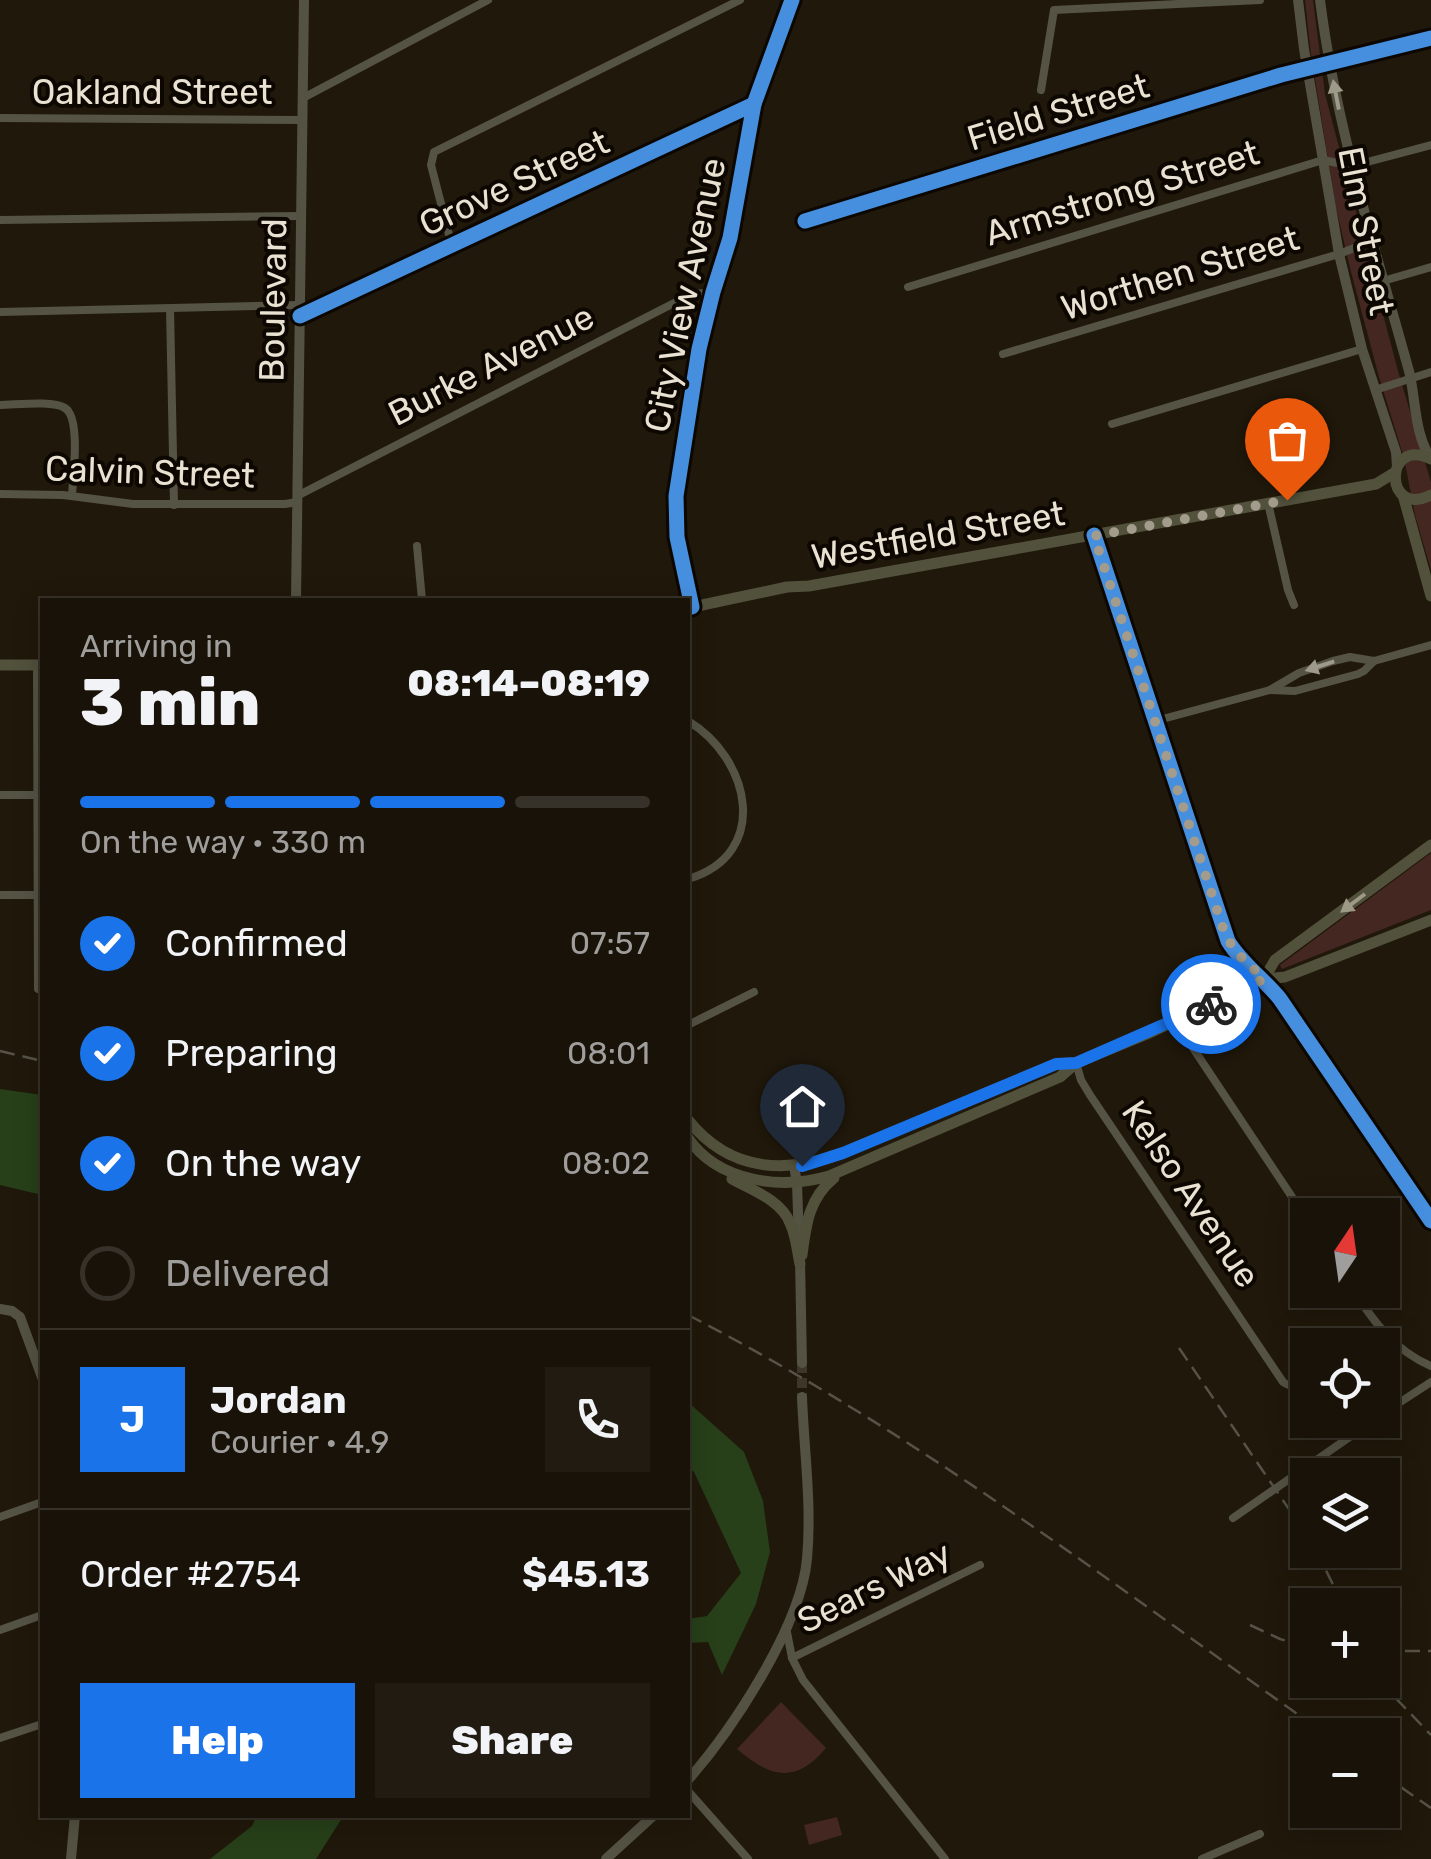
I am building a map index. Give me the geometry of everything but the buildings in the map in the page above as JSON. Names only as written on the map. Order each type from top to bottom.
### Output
[{"type":"main road","name":"Boulevard","points":[[296,598],[304,0]]},
{"type":"main road","name":"Elm Street","points":[[1298,0],[1339,254],[1362,349],[1395,448],[1396,470]]},
{"type":"main road","name":"Elm Street","points":[[1320,0],[1352,166],[1410,378],[1422,439],[1431,459]]},
{"type":"main road","name":"Westfield Street","points":[[1376,484],[1410,455],[1431,459]]},
{"type":"main road","points":[[1396,470],[1396,486],[1431,596]]},
{"type":"main road","name":"Westfield Street","points":[[690,608],[787,587],[1376,484],[1413,500],[1431,495]]},
{"type":"main road","points":[[0,665],[40,665]]},
{"type":"main road","points":[[1264,979],[1276,960],[1431,844]]},
{"type":"main road","points":[[691,1143],[741,1176],[780,1184],[829,1176],[1060,1078],[1076,1063],[1264,979],[1285,976],[1431,920]]},
{"type":"main road","points":[[690,1122],[708,1142],[738,1158],[766,1166],[809,1165],[1056,1064],[1076,1063]]},
{"type":"main road","points":[[691,1143],[716,1169],[784,1212],[793,1229],[800,1264]]},
{"type":"main road","points":[[794,1166],[802,1363]]},
{"type":"main road","points":[[800,1264],[807,1218],[816,1198],[832,1179],[855,1166]]},
{"type":"main road","points":[[6,1310],[22,1320],[40,1371]]},
{"type":"main road","points":[[690,1777],[732,1724],[786,1628],[804,1577],[808,1524],[802,1397]]},
{"type":"main road","points":[[72,1859],[75,1818]]},
{"type":"main road","points":[[606,1859],[651,1818]]},
{"type":"street","points":[[303,98],[488,0]]},
{"type":"street","points":[[452,246],[431,165],[434,152],[740,0]]},
{"type":"street","name":"City View Avenue","points":[[688,598],[677,537],[676,496],[699,349],[730,238],[754,104],[792,0]]},
{"type":"street","points":[[1042,90],[1054,10],[1260,0]]},
{"type":"street","name":"Field Street","points":[[805,221],[1307,67],[1431,38]]},
{"type":"street","name":"Grove Street","points":[[300,311],[452,246],[754,104]]},
{"type":"street","name":"Oakland Street","points":[[0,118],[302,120]]},
{"type":"street","points":[[1352,166],[1431,145]]},
{"type":"street","name":"Armstrong Street","points":[[908,286],[1323,160],[1352,166]]},
{"type":"street","points":[[0,220],[301,216]]},
{"type":"street","name":"Worthen Street","points":[[1002,354],[1372,241]]},
{"type":"street","points":[[1384,281],[1431,267]]},
{"type":"street","name":"Burke Avenue","points":[[298,499],[680,300],[713,292]]},
{"type":"street","points":[[170,308],[174,505]]},
{"type":"street","points":[[0,312],[170,308],[300,311]]},
{"type":"street","points":[[1112,424],[1362,349]]},
{"type":"street","points":[[1375,390],[1431,372]]},
{"type":"street","points":[[0,405],[52,404],[70,412],[74,426],[72,496]]},
{"type":"street","name":"Calvin Street","points":[[0,494],[174,505],[284,504],[298,499]]},
{"type":"street","points":[[1268,504],[1294,605]]},
{"type":"street","points":[[1094,536],[1228,940],[1280,998],[1431,1221]]},
{"type":"street","points":[[417,546],[422,598]]},
{"type":"street","points":[[1154,722],[1270,690],[1292,676],[1333,661],[1353,657],[1374,661],[1431,646]]},
{"type":"street","points":[[1270,690],[1295,691],[1358,674],[1374,661]]},
{"type":"street","points":[[40,665],[40,989]]},
{"type":"street","points":[[690,722],[714,740],[728,758],[740,788],[743,814],[737,838],[726,856],[708,871],[690,878]]},
{"type":"street","points":[[0,795],[40,795]]},
{"type":"street","points":[[0,895],[40,895]]},
{"type":"street","points":[[690,1024],[754,992]]},
{"type":"street","points":[[1175,1020],[1293,1198]]},
{"type":"street","name":"Kelso Avenue","points":[[1076,1063],[1090,1096],[1283,1382],[1290,1386]]},
{"type":"street","points":[[1367,1308],[1382,1328]]},
{"type":"street","points":[[1400,1348],[1431,1366]]},
{"type":"street","points":[[1400,1402],[1431,1382]]},
{"type":"street","points":[[1233,1518],[1348,1438]]},
{"type":"street","points":[[0,1517],[40,1503]]},
{"type":"street","name":"Sears Way","points":[[792,1658],[980,1565]]},
{"type":"street","points":[[0,1630],[40,1616]]},
{"type":"street","points":[[786,1628],[792,1658],[803,1680],[945,1859]]},
{"type":"street","points":[[0,1738],[40,1725]]},
{"type":"street","points":[[690,1793],[748,1859]]},
{"type":"street","points":[[1202,1859],[1260,1834]]},
{"type":"shaded area","points":[[1305,0],[1313,0],[1325,94],[1431,482],[1431,570],[1336,207]]},
{"type":"shaded area","points":[[1431,853],[1431,910],[1282,969],[1280,965]]},
{"type":"shaded area","points":[[0,1089],[40,1095],[40,1195],[0,1185]]},
{"type":"shaded area","points":[[690,1404],[744,1452],[763,1501],[770,1552],[756,1604],[722,1675],[708,1642],[690,1643],[690,1619],[707,1616],[741,1573],[690,1469]]},
{"type":"shaded area","points":[[781,1702],[826,1748],[804,1768],[793,1772],[771,1771],[737,1749]]},
{"type":"shaded area","points":[[837,1817],[842,1835],[809,1845],[804,1825]]},
{"type":"shaded area","points":[[256,1818],[342,1818],[316,1859],[210,1859],[252,1826]]},
{"type":"tunnel","points":[[802,1363],[802,1397]]},
{"type":"railway","points":[[0,1051],[40,1061]]},
{"type":"railway","points":[[690,1316],[854,1409],[935,1461],[1303,1718]]},
{"type":"railway","points":[[1179,1348],[1290,1511]]},
{"type":"railway","points":[[1325,1568],[1335,1588]]},
{"type":"railway","points":[[1250,1625],[1290,1642]]},
{"type":"railway","points":[[1400,1651],[1431,1651]]},
{"type":"railway","points":[[1396,1698],[1431,1735]]},
{"type":"railway","points":[[1400,1786],[1431,1808]]},
{"type":"cycle path","points":[[692,607],[677,537],[676,496],[699,349],[730,238],[754,104],[792,0]]},
{"type":"cycle path","points":[[805,221],[1281,75],[1431,38]]},
{"type":"cycle path","points":[[300,316],[754,104]]},
{"type":"cycle path","points":[[1094,535],[1228,941],[1280,999],[1431,1221]]},
{"type":"way so far","points":[[1211,1004],[1264,979],[1234,950],[1223,928],[1094,536],[1287,500]]},
{"type":"route","points":[[802,1166],[821,1162],[1056,1064],[1076,1063],[1211,1004]]}]
